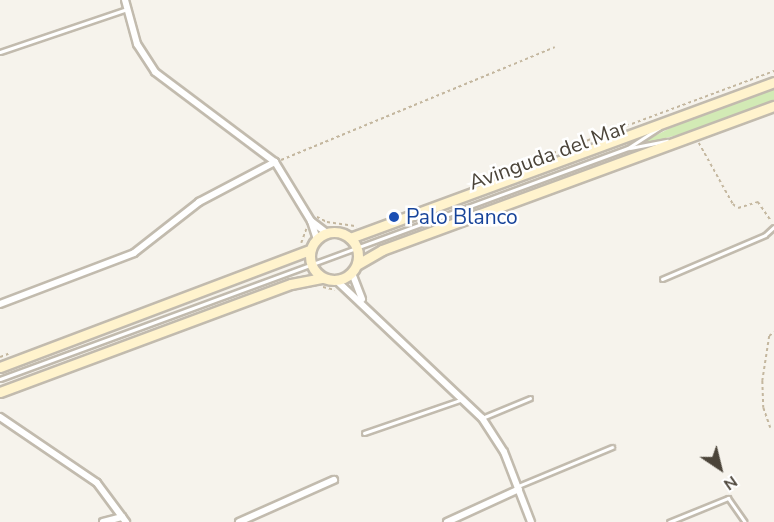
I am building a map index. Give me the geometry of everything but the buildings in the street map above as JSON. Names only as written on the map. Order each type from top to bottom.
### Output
[{"type":"main road","name":"Avinguda del Mar","points":[[350,238],[774,82]]},
{"type":"main road","name":"Avinguda del Mar","points":[[358,264],[382,250],[774,106]]},
{"type":"main road","points":[[0,392],[291,284],[322,278],[337,281],[352,273],[358,264],[357,248],[350,238],[327,233],[317,239],[310,250],[311,265],[322,278]]},
{"type":"main road","points":[[0,367],[310,250]]},
{"type":"street","points":[[125,0],[124,10],[137,44],[155,72],[275,162],[311,221],[317,239]]},
{"type":"street","points":[[0,304],[134,253],[200,202],[275,162]]},
{"type":"street","points":[[311,221],[327,233]]},
{"type":"street","points":[[352,273],[355,288],[369,309]]},
{"type":"street","points":[[337,281],[482,418],[504,452],[531,522]]},
{"type":"street","points":[[0,417],[97,483],[124,520]]},
{"type":"street","points":[[239,522],[334,480]]},
{"type":"street","points":[[447,522],[518,487]]},
{"type":"street","points":[[103,522],[124,520]]},
{"type":"lane","points":[[0,52],[124,10]]},
{"type":"lane","name":"Avinguda del Mar","points":[[628,148],[671,120]]},
{"type":"lane","name":"Avinguda del Mar","points":[[0,379],[628,148],[679,140]]},
{"type":"lane","points":[[662,279],[765,236],[774,226]]},
{"type":"lane","points":[[482,418],[530,398]]},
{"type":"lane","points":[[364,433],[464,399]]},
{"type":"lane","points":[[518,487],[612,447]]},
{"type":"lane","points":[[669,522],[728,498],[745,522]]},
{"type":"path","points":[[275,162],[555,47]]},
{"type":"path","name":"Avinguda del Mar","points":[[489,177],[774,71]]},
{"type":"path","points":[[695,135],[733,204],[738,208],[758,202],[774,226]]},
{"type":"path","points":[[296,248],[304,240],[311,221],[318,216],[327,222],[364,223]]},
{"type":"path","points":[[770,428],[763,408],[762,381],[769,336],[774,332]]},
{"type":"path","points":[[0,357],[11,353]]},
{"type":"green space","points":[[774,87],[774,101],[690,132],[637,145],[690,118]]},
{"type":"place","name":"Palo Blanco","points":[[394,217]]}]
